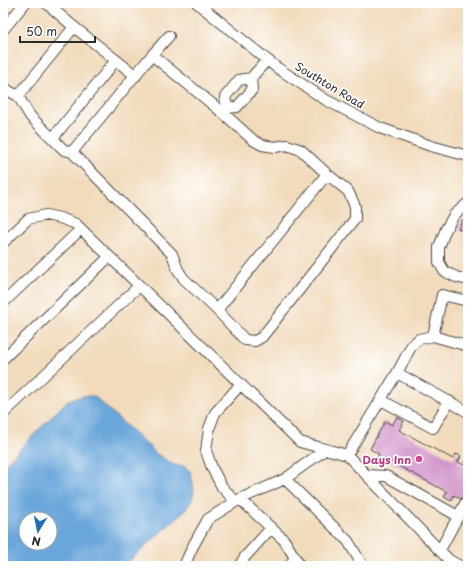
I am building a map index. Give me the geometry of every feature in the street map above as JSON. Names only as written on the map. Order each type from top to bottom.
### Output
[{"type":"street","points":[[3,30],[25,3]]},
{"type":"street","points":[[46,3],[136,76]]},
{"type":"street","name":"Southton Road","points":[[196,3],[266,60],[326,100],[380,128],[431,146],[468,156]]},
{"type":"street","points":[[18,96],[74,27]]},
{"type":"street","points":[[72,152],[169,36]]},
{"type":"street","points":[[3,86],[18,96],[30,116],[64,150],[72,152],[172,254],[178,270],[184,279],[217,310],[245,340],[255,341],[262,337],[355,219],[355,206],[348,191],[301,150],[288,145],[275,147],[262,145],[253,140],[224,110],[152,55]]},
{"type":"street","points":[[53,138],[116,60]]},
{"type":"street","points":[[224,110],[225,97],[239,80],[251,78],[266,60]]},
{"type":"street","points":[[224,110],[237,108],[252,90],[251,78]]},
{"type":"street","points":[[217,310],[327,174]]},
{"type":"street","points":[[468,203],[454,215],[446,229],[439,247],[439,262],[444,271],[456,277],[468,280]]},
{"type":"street","points":[[3,243],[28,219],[46,215],[76,224],[300,442],[347,455],[449,560],[460,566]]},
{"type":"street","points":[[3,303],[81,229]]},
{"type":"street","points":[[3,359],[110,257]]},
{"type":"street","points":[[3,414],[139,286]]},
{"type":"street","points":[[433,336],[442,295],[468,301]]},
{"type":"street","points":[[347,455],[397,373],[412,345],[420,339],[433,336],[468,346]]},
{"type":"street","points":[[397,373],[468,412]]},
{"type":"street","points":[[241,384],[214,413],[209,429],[206,451],[212,468],[222,487],[284,540],[294,563]]},
{"type":"street","points":[[381,400],[433,428],[449,401]]},
{"type":"street","points":[[184,566],[208,519],[238,500],[285,479],[326,449]]},
{"type":"street","points":[[366,475],[386,476],[458,516]]},
{"type":"street","points":[[285,479],[348,541],[362,566]]},
{"type":"street","points":[[440,550],[468,498]]},
{"type":"street","points":[[240,566],[244,558],[271,528]]},
{"type":"water","points":[[84,396],[94,396],[158,455],[174,465],[185,466],[191,473],[194,491],[192,500],[185,510],[124,566],[3,566],[3,466],[68,400]]},
{"type":"building","points":[[462,220],[468,222],[468,232],[458,229]]},
{"type":"building","points":[[468,315],[468,334],[463,333]]},
{"type":"building","name":"Days Inn","points":[[397,417],[404,421],[399,430],[453,459],[456,454],[461,456],[458,462],[464,465],[466,460],[468,460],[468,487],[461,499],[454,495],[451,501],[444,497],[447,492],[384,458],[382,462],[376,459],[379,454],[370,449],[385,421],[392,425]]},
{"type":"place","name":"Days Inn","points":[[419,459]]}]
